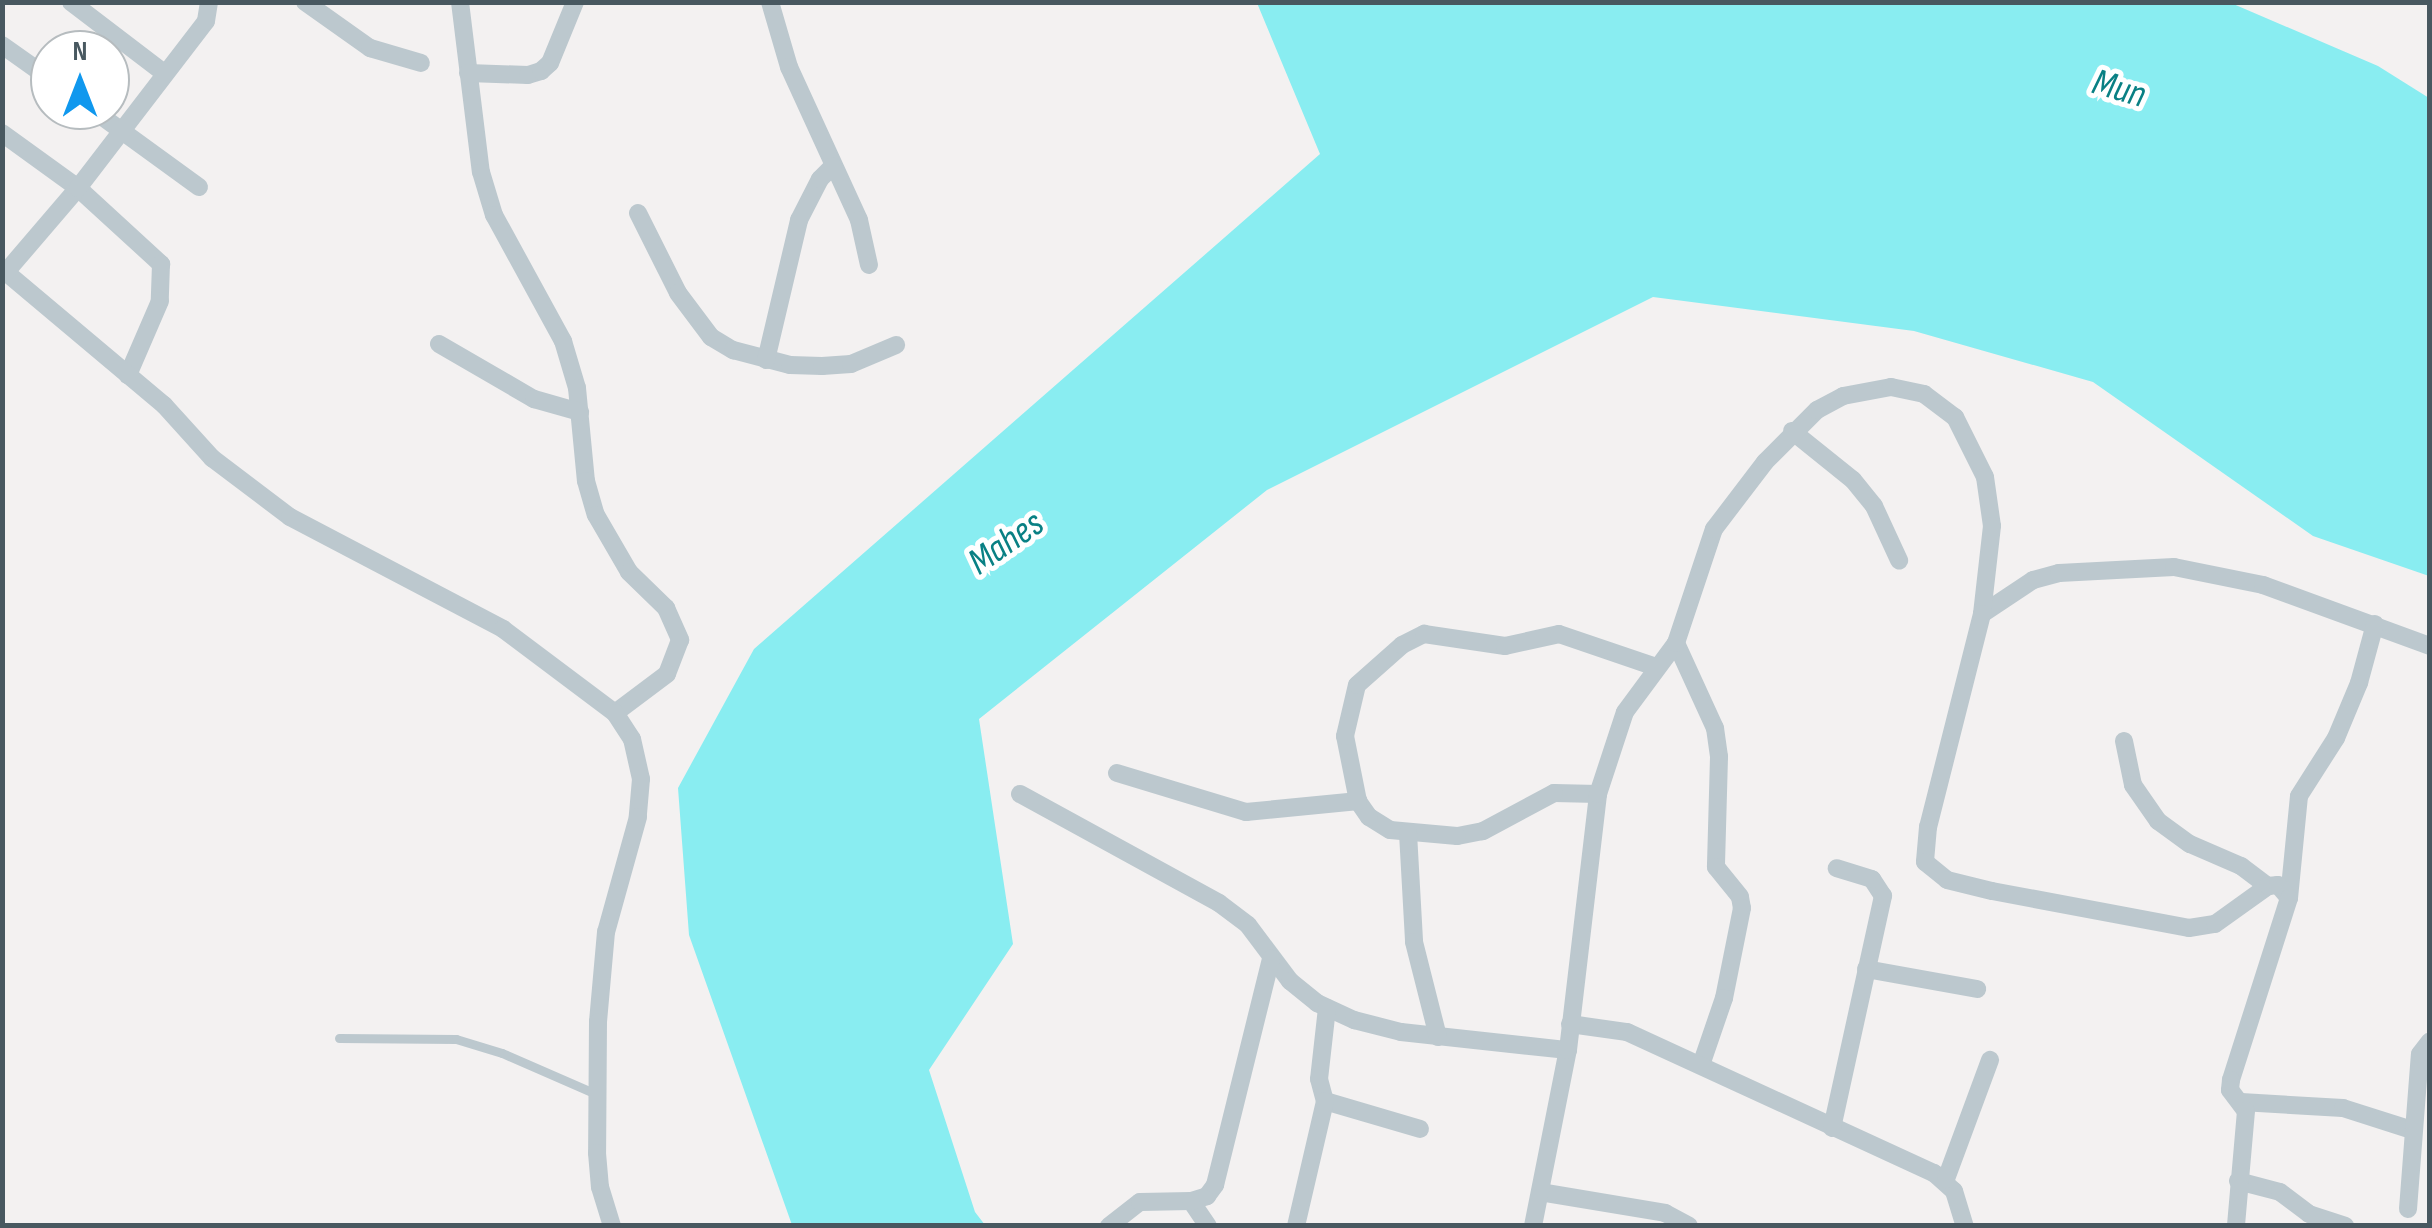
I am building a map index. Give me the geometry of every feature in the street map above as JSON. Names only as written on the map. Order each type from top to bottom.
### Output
[{"type":"street","points":[[71,2],[163,72]]},
{"type":"street","points":[[130,117],[206,21],[209,2]]},
{"type":"street","points":[[305,2],[370,48],[421,63]]},
{"type":"street","points":[[460,2],[481,172],[494,214],[563,341],[580,412],[586,481],[596,516],[628,572],[666,608],[680,640],[667,674],[615,713]]},
{"type":"street","points":[[468,73],[528,76],[540,71],[550,63],[575,2]]},
{"type":"street","points":[[770,2],[788,66],[859,220],[869,265]]},
{"type":"street","points":[[2,45],[30,65]]},
{"type":"street","points":[[199,187],[120,130],[78,188],[4,270],[164,404],[212,458],[290,517],[346,550],[504,629],[615,713],[632,739],[641,779],[638,817],[606,932],[596,1094],[600,1187],[612,1226]]},
{"type":"street","points":[[2,132],[78,188],[161,264],[160,301],[128,375]]},
{"type":"street","points":[[766,360],[799,220],[820,180],[833,166]]},
{"type":"street","points":[[638,213],[678,294],[711,337],[732,350],[766,360],[822,366],[851,364],[896,345]]},
{"type":"street","points":[[439,344],[534,399],[580,412]]},
{"type":"street","points":[[1533,1226],[1568,1050],[1598,794],[1625,712],[1676,642],[1714,529],[1792,431],[1817,410],[1867,389],[1909,390],[1948,410],[1968,435],[1990,500],[1992,526],[1982,614],[1923,848],[1924,862],[1933,872],[1947,880],[2056,906],[2189,928],[2215,924],[2268,886],[2278,885],[2289,898]]},
{"type":"street","points":[[1792,431],[1853,480],[1874,506],[1899,560]]},
{"type":"street","points":[[1982,614],[2033,580],[2087,568],[2200,570],[2263,585],[2430,646]]},
{"type":"street","points":[[2236,1226],[2246,1123],[2241,1102],[2230,1090],[2234,1066],[2265,964],[2286,920],[2299,796],[2336,738],[2360,683],[2376,624]]},
{"type":"street","points":[[1598,794],[1554,793],[1483,831],[1457,836],[1390,830],[1369,817],[1358,801],[1345,736],[1357,686],[1402,645],[1424,634],[1505,646],[1560,634],[1656,668]]},
{"type":"street","points":[[1676,642],[1715,728],[1719,757],[1716,867],[1740,897],[1742,908],[1724,998],[1700,1065]]},
{"type":"street","points":[[2124,740],[2133,785],[2158,822],[2190,844],[2241,866],[2268,886]]},
{"type":"street","points":[[1117,774],[1246,812],[1358,801]]},
{"type":"street","points":[[1020,794],[1219,904],[1248,925],[1290,981],[1328,1008],[1354,1020],[1438,1037],[1568,1050]]},
{"type":"street","points":[[1408,833],[1414,942],[1438,1037]]},
{"type":"street","points":[[1832,1128],[1883,896],[1872,878],[1837,868]]},
{"type":"street","points":[[1109,1226],[1123,1212],[1148,1199],[1191,1201],[1207,1196],[1215,1184],[1271,959]]},
{"type":"street","points":[[1866,969],[1977,990]]},
{"type":"street","points":[[1296,1226],[1325,1101],[1319,1079],[1328,1008]]},
{"type":"street","points":[[1570,1024],[1627,1032],[1946,1180]]},
{"type":"street","points":[[2408,1210],[2420,1054],[2430,1041]]},
{"type":"street","points":[[1965,1226],[1946,1180],[1990,1060]]},
{"type":"street","points":[[1325,1101],[1420,1129]]},
{"type":"street","points":[[2241,1102],[2343,1108],[2412,1130]]},
{"type":"street","points":[[2238,1181],[2280,1192],[2309,1214],[2345,1226]]},
{"type":"street","points":[[1540,1192],[1665,1214],[1689,1226]]},
{"type":"street","points":[[1191,1201],[1208,1226]]},
{"type":"lane","points":[[339,1038],[456,1040],[502,1053],[596,1094]]},
{"type":"water","points":[[1257,3],[2231,3],[2378,66],[2429,98],[2429,576],[2313,536],[2093,382],[1914,331],[1653,297],[1267,490],[979,719],[1013,944],[929,1070],[975,1212],[985,1225],[792,1225],[689,935],[678,788],[754,649],[1320,154]]},
{"type":"water label","name":"Mun","points":[[2119,89]]},
{"type":"water label","name":"Mahes","points":[[1006,543]]}]
